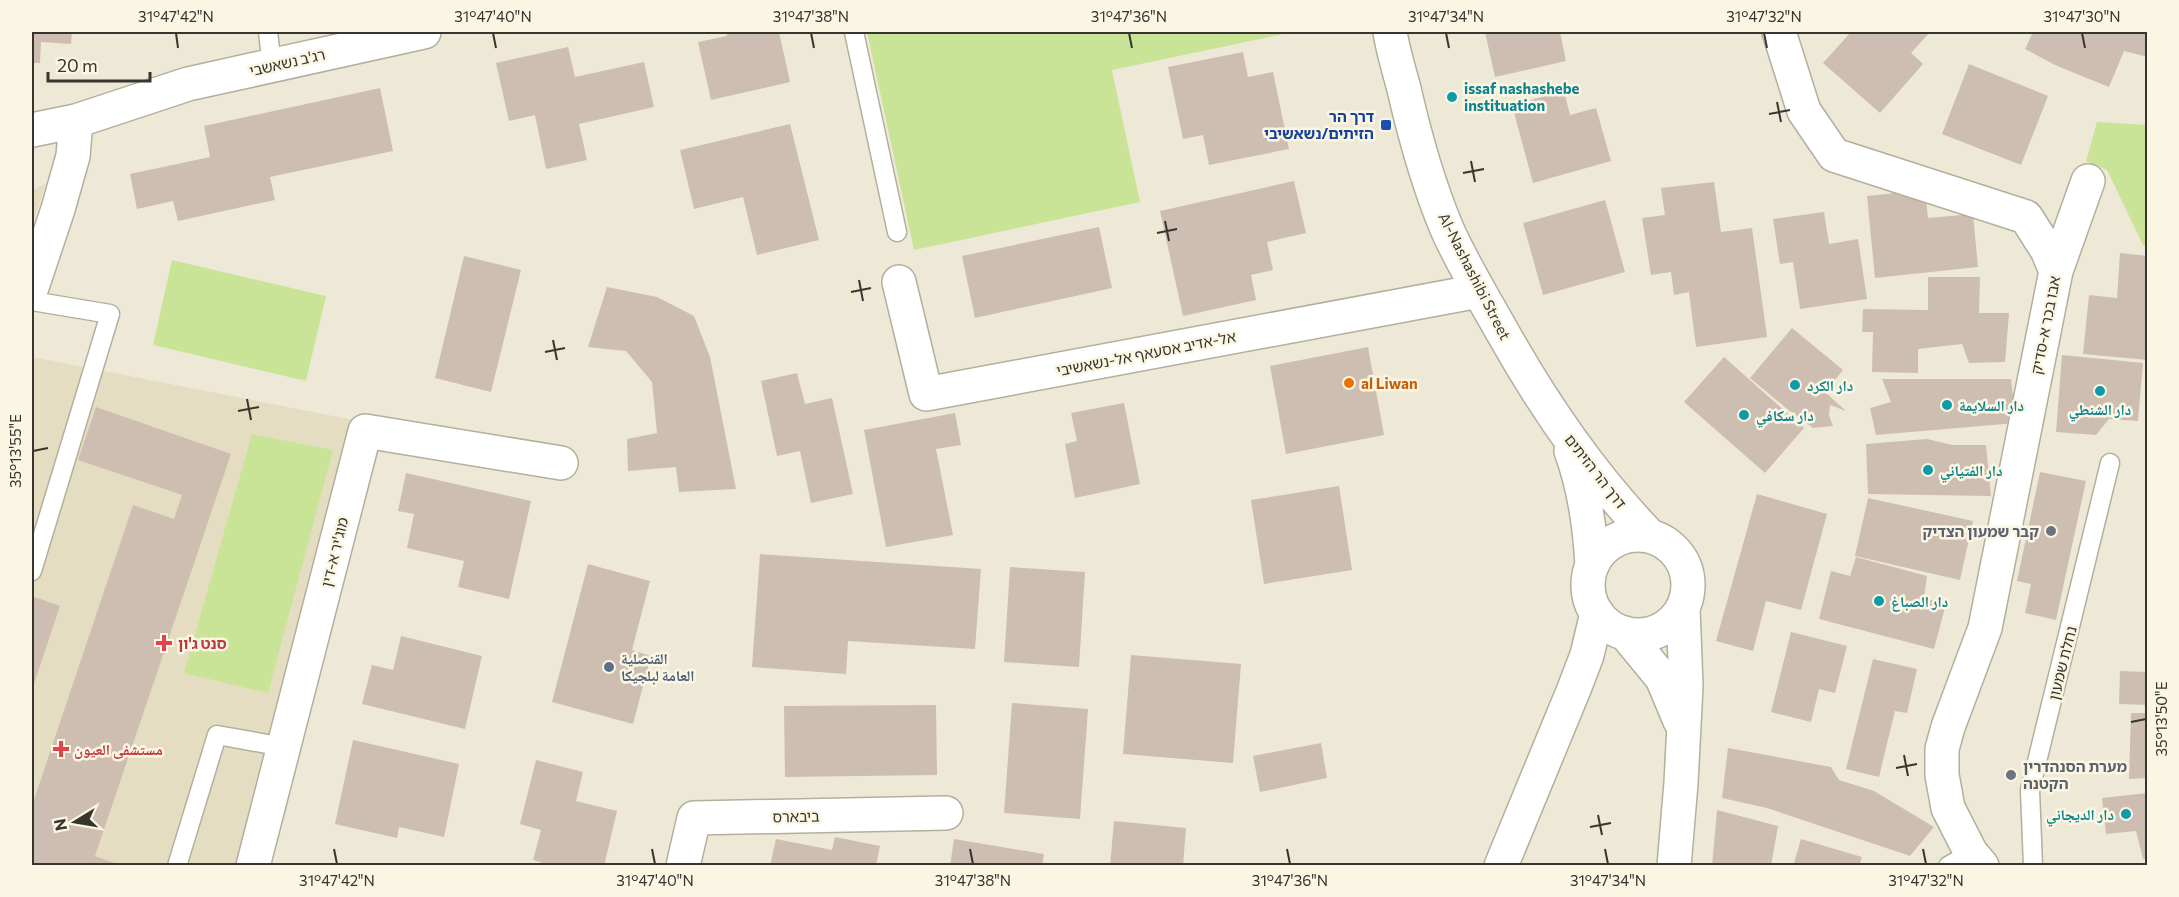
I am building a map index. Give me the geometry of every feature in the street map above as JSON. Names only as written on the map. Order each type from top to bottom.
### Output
[{"type":"street","name":"רג'ב נשאשבי","points":[[32,130],[76,121],[188,84],[424,32]]},
{"type":"street","name":"אבו בכר א-סדיק","points":[[1779,32],[1804,111],[1834,155],[2026,217],[2047,250],[2056,271],[1985,628],[1942,749],[1942,775],[1948,808],[1967,862]]},
{"type":"street","name":"Al-Nashashibi Street","points":[[1390,35],[1430,184],[1448,230],[1479,291],[1521,364],[1563,430]]},
{"type":"street","points":[[32,287],[73,156],[76,121]]},
{"type":"street","points":[[2056,271],[2088,182]]},
{"type":"street","name":"אל-אדיב אסעאף אל-נשאשיבי","points":[[899,282],[926,394],[1479,291]]},
{"type":"street","name":"דרך הר הזיתים","points":[[1563,430],[1619,502],[1650,536]]},
{"type":"street","name":"דרך הר הזיתים","points":[[1563,430],[1577,467],[1583,492],[1592,566]]},
{"type":"street","name":"מוג'יר א-דין","points":[[253,866],[365,431],[561,463]]},
{"type":"street","points":[[1674,866],[1686,686],[1683,608],[1687,594],[1687,578],[1676,552],[1664,542],[1650,536],[1636,534],[1609,543],[1592,566],[1588,578],[1591,603],[1597,613],[1614,629],[1638,635],[1652,633],[1674,619],[1683,608]]},
{"type":"street","points":[[1501,866],[1587,655],[1597,613]]},
{"type":"street","points":[[1624,633],[1662,678],[1680,720],[1683,738]]},
{"type":"street","name":"ביבארס","points":[[683,866],[694,818],[946,813]]},
{"type":"lane","points":[[268,32],[272,66]]},
{"type":"lane","points":[[854,32],[897,232]]},
{"type":"lane","points":[[32,301],[110,314],[32,571]]},
{"type":"lane","name":"נחלת שמעון","points":[[2033,866],[2030,790],[2110,463]]},
{"type":"lane","points":[[177,866],[217,735],[284,747]]},
{"type":"shaded area","points":[[46,183],[32,225],[32,191]]},
{"type":"shaded area","name":"סנט ג'ון","points":[[32,357],[354,420],[239,865],[32,865]]},
{"type":"green space","points":[[867,32],[1293,32],[1112,70],[1140,202],[914,250]]},
{"type":"green space","points":[[2097,122],[2147,125],[2147,247],[2143,245],[2107,170],[2086,161]]},
{"type":"green space","points":[[172,260],[326,296],[306,381],[153,345]]},
{"type":"green space","points":[[252,434],[333,450],[268,693],[184,673]]},
{"type":"building","points":[[32,32],[72,32],[71,44],[41,42],[40,63],[32,63]]},
{"type":"building","points":[[726,32],[779,32],[790,82],[711,100],[698,42],[727,36]]},
{"type":"building","points":[[1485,32],[1560,32],[1566,61],[1495,77]]},
{"type":"building","points":[[1851,32],[1930,32],[1911,53],[1923,64],[1880,113],[1823,63]]},
{"type":"building","points":[[2033,32],[2148,32],[2148,57],[2124,51],[2109,87],[2057,66],[2025,49]]},
{"type":"building","points":[[568,47],[575,77],[644,62],[654,107],[579,124],[587,160],[546,169],[535,115],[509,121],[496,63]]},
{"type":"building","points":[[1243,52],[1248,77],[1273,72],[1289,149],[1209,165],[1203,135],[1183,139],[1168,67]]},
{"type":"building","points":[[1969,64],[2048,96],[2021,165],[1942,134]]},
{"type":"building","points":[[380,88],[393,151],[270,177],[275,200],[178,221],[173,201],[137,209],[130,174],[210,157],[204,126]]},
{"type":"building","points":[[1564,91],[1570,115],[1596,108],[1611,161],[1533,183],[1512,105]]},
{"type":"building","points":[[790,124],[819,240],[757,255],[743,197],[694,209],[680,150]]},
{"type":"building","points":[[1294,181],[1306,233],[1267,242],[1273,270],[1251,275],[1256,300],[1183,316],[1160,211]]},
{"type":"building","points":[[1714,182],[1721,232],[1752,228],[1767,337],[1696,347],[1689,292],[1674,295],[1671,272],[1651,275],[1642,218],[1665,215],[1661,188]]},
{"type":"building","points":[[1925,190],[1928,218],[1973,214],[1978,267],[1875,278],[1867,196]]},
{"type":"building","points":[[1605,200],[1625,272],[1543,295],[1523,223]]},
{"type":"building","points":[[1824,212],[1829,244],[1858,239],[1867,299],[1800,309],[1793,262],[1780,264],[1773,219]]},
{"type":"building","points":[[1099,227],[1112,288],[975,318],[962,256]]},
{"type":"building","points":[[2120,253],[2148,256],[2148,360],[2083,354],[2089,295],[2117,298]]},
{"type":"building","points":[[464,256],[521,270],[491,392],[435,378]]},
{"type":"building","points":[[1928,277],[1980,277],[1979,313],[2009,313],[2005,362],[1969,363],[1962,344],[1918,349],[1918,373],[1872,372],[1873,332],[1862,332],[1863,309],[1928,310]]},
{"type":"building","points":[[607,287],[657,297],[694,316],[710,357],[736,489],[679,492],[676,467],[628,471],[627,439],[657,433],[652,382],[626,351],[588,347]]},
{"type":"building","name":"دار الكرد","points":[[1792,328],[1843,370],[1825,392],[1846,411],[1830,405],[1829,415],[1833,426],[1813,428],[1750,378]]},
{"type":"building","points":[[1368,347],[1384,435],[1286,454],[1270,366]]},
{"type":"building","name":"دار الشنطي","points":[[2062,355],[2143,363],[2138,421],[2109,419],[2096,435],[2056,432]]},
{"type":"building","name":"دار سكافي","points":[[1724,357],[1804,428],[1765,473],[1684,402]]},
{"type":"building","points":[[797,373],[805,404],[832,398],[853,494],[811,503],[800,451],[777,456],[761,381]]},
{"type":"building","name":"دار السلايمة","points":[[1882,379],[2011,379],[2016,423],[1876,435],[1870,408],[1891,402]]},
{"type":"building","points":[[1124,403],[1140,484],[1075,498],[1065,444],[1077,441],[1071,413]]},
{"type":"building","points":[[96,407],[231,454],[95,856],[123,866],[32,866],[32,806],[133,505],[174,519],[182,495],[78,460]]},
{"type":"building","points":[[955,413],[961,445],[936,449],[953,535],[886,547],[864,430]]},
{"type":"building","name":"دار الفتياني","points":[[1927,439],[1952,445],[1986,445],[1991,496],[1868,494],[1866,444]]},
{"type":"building","name":"קבר שמעון הצדיק","points":[[2040,472],[2086,481],[2056,620],[2025,613],[2031,584],[2017,581]]},
{"type":"building","points":[[406,473],[531,501],[509,599],[458,587],[464,561],[407,548],[414,514],[398,511]]},
{"type":"building","points":[[1339,486],[1352,570],[1264,584],[1251,500]]},
{"type":"building","points":[[1757,494],[1827,514],[1801,610],[1766,601],[1753,651],[1716,641]]},
{"type":"building","points":[[1868,498],[1973,521],[1960,580],[1855,556]]},
{"type":"building","points":[[760,554],[981,569],[975,649],[848,641],[846,674],[752,667]]},
{"type":"building","name":"دار الصباغ","points":[[1856,557],[1927,576],[1924,598],[1946,604],[1934,649],[1819,619],[1831,571],[1850,576]]},
{"type":"building","points":[[588,564],[650,581],[632,650],[651,656],[633,724],[552,702]]},
{"type":"building","points":[[1010,567],[1085,572],[1079,667],[1004,662]]},
{"type":"building","points":[[32,596],[60,606],[32,690]]},
{"type":"building","points":[[1791,632],[1847,646],[1835,693],[1819,689],[1811,722],[1771,712]]},
{"type":"building","points":[[401,636],[482,656],[465,729],[362,704],[372,665],[393,670]]},
{"type":"building","points":[[1131,655],[1241,664],[1233,763],[1123,754]]},
{"type":"building","points":[[1873,659],[1917,669],[1907,713],[1895,711],[1879,777],[1846,769]]},
{"type":"building","points":[[2120,671],[2148,672],[2148,705],[2119,704]]},
{"type":"building","points":[[1012,703],[1088,709],[1080,819],[1004,813]]},
{"type":"building","points":[[936,705],[937,775],[785,777],[784,706]]},
{"type":"building","points":[[2131,713],[2148,713],[2148,778],[2129,779]]},
{"type":"building","points":[[353,740],[459,764],[444,837],[399,827],[397,838],[335,824]]},
{"type":"building","points":[[1321,743],[1327,778],[1260,792],[1253,756]]},
{"type":"building","points":[[1728,748],[1831,767],[1839,780],[1874,791],[1934,827],[1910,856],[1767,808],[1722,798]]},
{"type":"building","points":[[536,760],[583,772],[576,801],[617,811],[604,866],[553,866],[533,860],[541,830],[520,824]]},
{"type":"building","name":"دار الديجاني","points":[[2148,793],[2148,860],[2143,859],[2136,831],[2106,834],[2102,798]]},
{"type":"building","points":[[1717,810],[1778,826],[1771,866],[1712,866]]},
{"type":"building","points":[[1114,821],[1186,828],[1183,866],[1110,866]]},
{"type":"building","points":[[835,837],[880,846],[876,866],[770,866],[776,839],[832,850]]},
{"type":"building","points":[[954,839],[1044,854],[1042,866],[950,866]]},
{"type":"building","points":[[1801,839],[1862,857],[1859,866],[1793,866]]},
{"type":"place","name":"issaf nashashebe instituation","points":[[1452,97]]},
{"type":"place","name":"דרך הר הזיתים/נשאשיבי","points":[[1386,125]]},
{"type":"place","name":"al Liwan","points":[[1349,383]]},
{"type":"place","name":"دار الكرد","points":[[1795,385]]},
{"type":"place","name":"دار الشنطي","points":[[2100,391]]},
{"type":"place","name":"دار السلايمة","points":[[1947,405]]},
{"type":"place","name":"دار سكافي","points":[[1744,415]]},
{"type":"place","name":"دار الفتياني","points":[[1928,470]]},
{"type":"place","name":"קבר שמעון הצדיק","points":[[2051,531]]},
{"type":"place","name":"دار الصباغ","points":[[1879,601]]},
{"type":"place","name":"סנט ג'ון","points":[[164,643]]},
{"type":"place","name":"القنصلية العامة لبلجيكا","points":[[609,667]]},
{"type":"place","name":"مستشفى العيون","points":[[61,749]]},
{"type":"place","name":"מערת הסנהדרין הקטנה","points":[[2011,775]]},
{"type":"place","name":"دار الديجاني","points":[[2126,814]]}]
